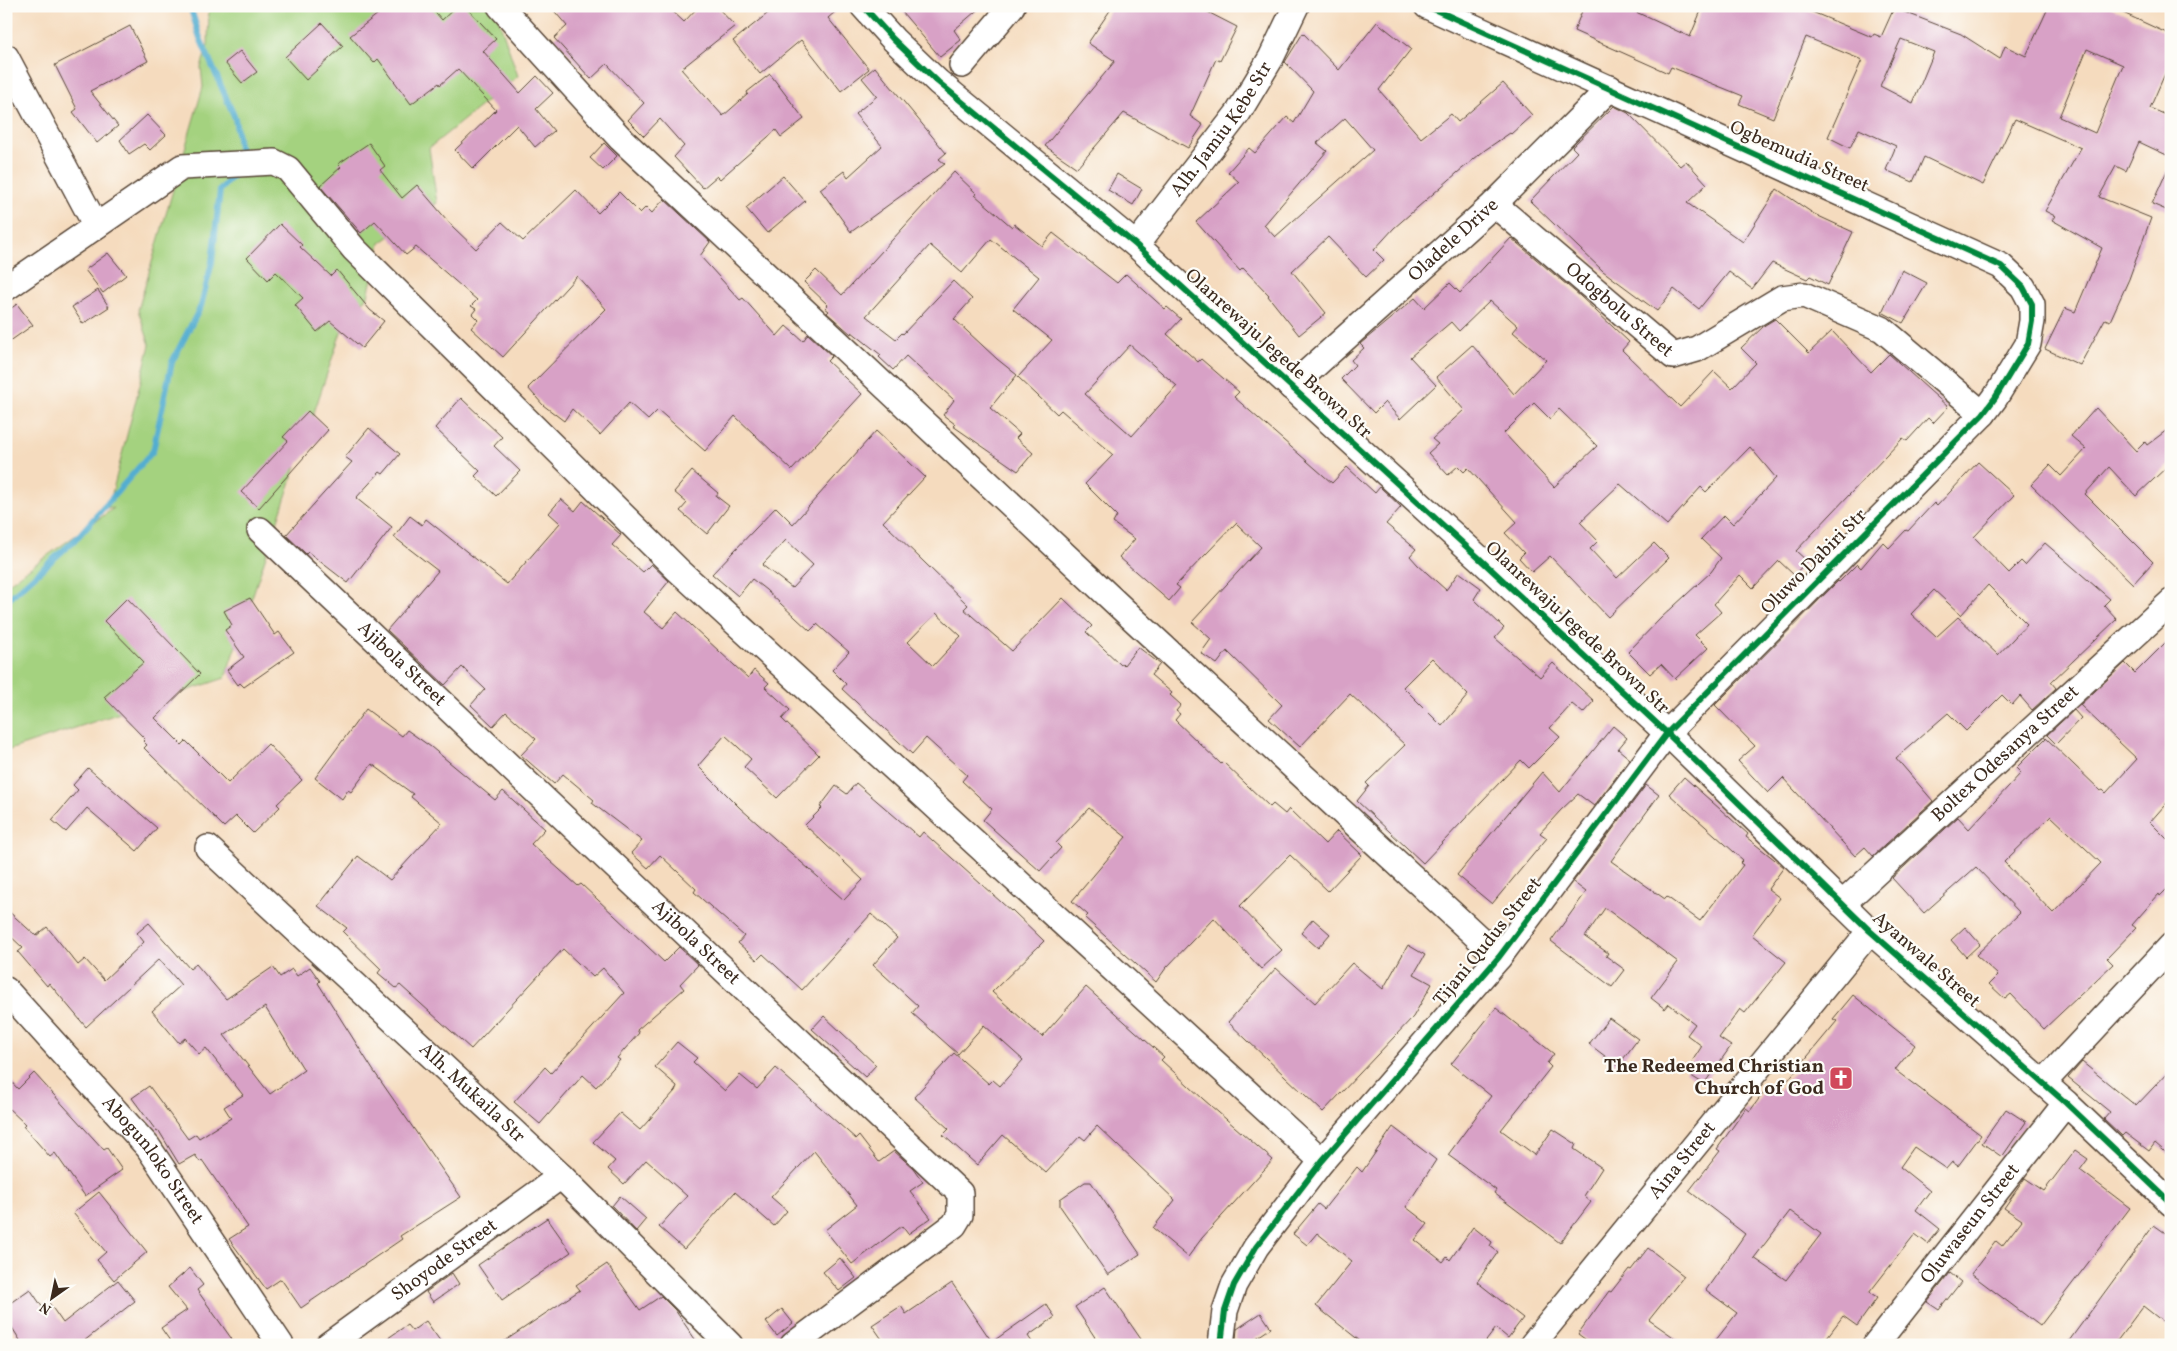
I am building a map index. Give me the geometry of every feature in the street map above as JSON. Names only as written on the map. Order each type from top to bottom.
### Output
[{"type":"street","points":[[500,6],[622,139],[1130,616],[1499,957]]},
{"type":"street","name":"Olanrewaju Jegede Brown Str","points":[[863,6],[893,39],[938,82],[1136,245],[1667,733]]},
{"type":"street","points":[[962,65],[1012,6]]},
{"type":"street","name":"Alh. Jamiu Kebe Str","points":[[1136,245],[1238,113],[1271,58],[1296,6]]},
{"type":"street","name":"Ogbemudia Street","points":[[1427,6],[2002,266],[2023,287],[2032,304],[2032,321],[2028,344],[1983,414]]},
{"type":"street","points":[[6,57],[96,226]]},
{"type":"street","name":"Oladele Drive","points":[[1291,387],[1494,204],[1610,88]]},
{"type":"street","points":[[6,288],[182,167],[274,162],[288,169],[354,249],[677,569],[1322,1161]]},
{"type":"street","name":"Odogbolu Street","points":[[1494,204],[1673,356],[1697,349],[1782,298],[1804,295],[1882,329],[1983,414]]},
{"type":"street","name":"Oluwo Dabiri Str","points":[[1667,733],[1983,414]]},
{"type":"street","name":"Ajibola Street","points":[[260,530],[960,1193],[960,1215],[954,1225],[793,1345]]},
{"type":"street","name":"Boltex Odesanya Street","points":[[1842,904],[2171,602]]},
{"type":"street","name":"Tijani Qudus Street","points":[[1221,1345],[1225,1310],[1234,1285],[1256,1247],[1322,1161],[1499,957],[1667,733]]},
{"type":"street","name":"Ayanwale Street","points":[[1667,733],[1870,932],[2066,1103],[2171,1203]]},
{"type":"street","name":"Alh. Mukaila Str","points":[[208,848],[561,1176],[730,1345]]},
{"type":"street","name":"Aina Street","points":[[1532,1345],[1870,932]]},
{"type":"street","points":[[2043,1083],[2171,946]]},
{"type":"street","name":"Abogunloko Street","points":[[6,990],[148,1147],[281,1345]]},
{"type":"street","name":"Oluwaseun Street","points":[[1875,1345],[2066,1103]]},
{"type":"street","name":"Shoyode Street","points":[[328,1345],[561,1176]]},
{"type":"green space","points":[[209,6],[494,6],[518,76],[429,148],[437,203],[380,243],[368,296],[341,332],[225,678],[6,751],[6,585],[114,508],[108,509],[150,345],[138,310],[203,87],[201,67],[208,45]]},
{"type":"building","points":[[388,6],[430,6],[442,20],[457,6],[465,6],[496,39],[483,51],[520,93],[537,76],[553,93],[536,109],[554,131],[535,147],[517,125],[473,169],[455,150],[496,110],[458,69],[440,85],[439,83],[411,104],[378,59],[374,63],[350,36]]},
{"type":"building","points":[[550,6],[667,6],[684,22],[699,6],[716,6],[735,26],[681,69],[723,116],[748,94],[747,92],[770,74],[804,119],[781,137],[776,130],[720,179],[717,176],[703,188],[674,157],[684,146],[660,119],[644,136],[628,120],[644,103],[607,64],[591,79],[554,38],[567,26]]},
{"type":"building","points":[[777,6],[842,6],[828,18],[869,69],[841,91],[801,40],[760,74],[733,41]]},
{"type":"building","points":[[897,6],[982,6],[954,30],[961,40],[940,57]]},
{"type":"building","points":[[1113,6],[1196,6],[1237,27],[1220,61],[1216,59],[1190,116],[1203,125],[1188,148],[1124,113],[1077,168],[1045,146],[1115,61],[1088,43]]},
{"type":"building","points":[[1584,6],[1623,6],[1690,37],[1703,6],[1798,6],[1872,37],[1874,34],[1881,37],[1894,8],[1961,34],[2000,59],[2005,46],[2026,56],[2049,6],[2108,6],[2171,35],[2171,60],[2150,108],[2171,117],[2171,157],[2139,142],[2126,171],[2116,166],[2099,197],[2151,218],[2129,279],[2110,321],[2105,319],[2080,365],[2045,349],[2065,308],[2075,312],[2102,248],[2052,220],[2055,216],[2045,211],[2081,148],[2015,119],[1983,185],[1924,157],[1913,182],[1886,170],[1896,146],[1859,129],[1850,148],[1828,137],[1862,60],[1806,37],[1773,118],[1739,104],[1743,96],[1671,67],[1668,73],[1574,31]],"holes":[[[1901,39],[1934,52],[1913,103],[1880,86]],[[2087,49],[2123,65],[2095,133],[2059,117]]]},
{"type":"building","points":[[1377,22],[1411,49],[1379,90],[1421,138],[1451,114],[1458,122],[1503,83],[1532,115],[1511,134],[1485,150],[1394,228],[1374,250],[1384,260],[1366,277],[1328,237],[1292,271],[1326,313],[1299,335],[1269,295],[1243,268],[1240,271],[1196,222],[1239,182],[1228,172],[1249,148],[1255,153],[1287,117],[1294,123],[1313,91],[1285,62],[1303,33],[1339,70]],"holes":[[[1345,118],[1373,150],[1275,237],[1264,225],[1327,151],[1317,143]]]},
{"type":"building","points":[[322,23],[343,46],[306,80],[285,57]]},
{"type":"building","points":[[130,26],[148,61],[90,91],[118,126],[97,143],[73,112],[77,109],[55,65]]},
{"type":"building","points":[[240,51],[257,72],[242,83],[225,63]]},
{"type":"building","points":[[875,67],[946,153],[939,159],[945,164],[851,232],[820,189],[844,171],[848,177],[882,146],[855,114],[877,96],[862,78]]},
{"type":"building","points":[[1614,106],[1628,113],[1680,166],[1686,161],[1707,184],[1687,203],[1743,242],[1777,189],[1814,214],[1853,232],[1828,285],[1810,276],[1807,279],[1772,263],[1752,289],[1729,272],[1699,309],[1674,289],[1657,311],[1603,271],[1530,201],[1577,152],[1572,147]]},
{"type":"building","points":[[147,115],[166,135],[150,150],[144,144],[129,154],[120,140]]},
{"type":"building","points":[[369,143],[385,166],[380,170],[402,198],[417,185],[453,227],[476,249],[502,222],[523,241],[576,190],[598,213],[619,192],[640,213],[646,207],[652,213],[664,199],[710,242],[700,256],[740,300],[743,298],[777,336],[786,326],[803,341],[808,334],[832,356],[827,361],[862,394],[792,470],[735,416],[705,451],[658,410],[648,420],[629,403],[600,435],[572,409],[564,421],[543,405],[528,388],[606,309],[577,276],[503,357],[471,328],[478,320],[472,314],[476,309],[471,306],[477,300],[416,247],[406,255],[375,221],[361,233],[320,186],[341,167],[338,164]]},
{"type":"building","points":[[604,143],[617,156],[603,170],[590,158]]},
{"type":"building","points":[[2171,162],[2171,212],[2152,204]]},
{"type":"building","points":[[954,172],[977,194],[975,195],[1012,227],[1014,224],[1042,246],[1053,233],[1117,283],[1126,274],[1165,309],[1167,307],[1181,319],[1167,334],[1198,362],[1201,359],[1239,392],[1234,397],[1332,483],[1347,467],[1375,493],[1380,487],[1401,507],[1386,524],[1416,549],[1410,556],[1446,590],[1459,572],[1481,588],[1474,599],[1504,628],[1495,638],[1540,677],[1553,663],[1594,701],[1583,713],[1572,704],[1550,728],[1560,737],[1529,768],[1521,760],[1423,863],[1357,801],[1369,786],[1366,783],[1405,745],[1350,694],[1300,747],[1269,719],[1282,705],[1227,651],[1217,664],[1201,653],[1211,639],[1192,622],[1261,547],[1236,523],[1176,585],[1180,588],[1169,601],[1119,557],[1135,539],[1113,523],[1117,516],[1085,484],[1113,455],[1061,410],[1057,414],[1018,377],[1052,340],[1013,309],[1039,277],[991,239],[962,273],[930,245],[866,316],[896,339],[953,281],[972,299],[954,319],[1017,375],[990,408],[1020,434],[1016,438],[1033,453],[1018,471],[953,426],[955,424],[943,415],[954,400],[906,356],[893,370],[879,357],[881,355],[852,332],[851,334],[827,313],[829,311],[825,308],[828,305],[804,282],[816,270],[842,295]],"holes":[[[1130,345],[1177,386],[1132,436],[1085,394]],[[1432,658],[1468,695],[1442,726],[1403,687]]]},
{"type":"building","points":[[1117,174],[1142,189],[1133,205],[1108,190]]},
{"type":"building","points":[[783,176],[805,201],[767,233],[746,208]]},
{"type":"building","points":[[280,224],[302,245],[300,247],[331,276],[337,270],[370,310],[384,321],[362,348],[330,321],[317,332],[295,305],[303,298],[276,272],[268,280],[247,258]]},
{"type":"building","points":[[1511,238],[1580,296],[1629,342],[1622,350],[1680,407],[1714,371],[1732,388],[1756,363],[1741,348],[1765,325],[1775,319],[1809,353],[1832,331],[1871,372],[1889,354],[1948,407],[1933,423],[1928,418],[1907,441],[1903,438],[1796,551],[1807,561],[1794,575],[1779,561],[1753,588],[1740,575],[1714,604],[1721,612],[1695,635],[1708,648],[1675,679],[1661,664],[1650,674],[1628,652],[1661,618],[1711,572],[1721,558],[1701,539],[1724,515],[1733,524],[1776,478],[1750,447],[1706,492],[1701,487],[1667,525],[1620,484],[1580,522],[1598,541],[1590,549],[1617,578],[1654,543],[1669,558],[1608,617],[1550,556],[1532,572],[1519,558],[1524,553],[1505,533],[1517,522],[1468,468],[1464,472],[1458,466],[1448,475],[1428,453],[1438,444],[1432,439],[1464,410],[1436,377],[1472,345],[1514,394],[1546,360],[1513,332],[1518,326],[1490,301],[1459,331],[1451,322],[1410,357],[1436,385],[1400,419],[1385,402],[1374,413],[1341,379],[1355,365],[1351,360],[1364,348],[1360,344],[1415,298],[1424,308],[1450,283],[1460,293]],"holes":[[[1534,403],[1550,419],[1559,409],[1597,446],[1554,487],[1504,433]]]},
{"type":"building","points":[[108,253],[126,275],[103,293],[85,270]]},
{"type":"building","points":[[1902,270],[1927,283],[1903,323],[1882,312]]},
{"type":"building","points":[[98,290],[109,307],[83,324],[72,307]]},
{"type":"building","points":[[17,304],[33,325],[6,344],[6,312]]},
{"type":"building","points":[[461,398],[502,437],[494,446],[520,471],[496,496],[475,476],[480,471],[435,428]]},
{"type":"building","points":[[2096,408],[2136,451],[2145,442],[2147,445],[2171,427],[2171,463],[2136,496],[2109,467],[2085,494],[2153,562],[2133,584],[2031,485],[2050,465],[2061,476],[2086,449],[2071,436]]},
{"type":"building","points":[[308,411],[328,430],[259,508],[241,492],[288,441],[283,437]]},
{"type":"building","points":[[369,428],[400,454],[383,474],[380,472],[356,498],[392,527],[348,583],[308,552],[306,554],[286,535],[352,462],[345,457]]},
{"type":"building","points":[[876,431],[925,477],[883,522],[968,605],[964,609],[1012,651],[1063,598],[1092,626],[1086,632],[1121,665],[1122,663],[1124,665],[1138,647],[1160,664],[1151,675],[1172,693],[1170,695],[1181,705],[1176,711],[1180,714],[1175,720],[1270,807],[1273,804],[1285,814],[1289,809],[1325,844],[1337,831],[1362,855],[1328,891],[1290,855],[1240,906],[1282,950],[1261,969],[1214,918],[1166,968],[1156,982],[1085,918],[1088,915],[1072,901],[1126,837],[1089,808],[1056,843],[1061,848],[1040,871],[983,820],[992,809],[962,781],[967,775],[926,738],[912,754],[842,689],[846,684],[832,670],[849,652],[817,624],[810,631],[752,579],[738,596],[712,574],[776,507],[793,524]],"holes":[[[786,540],[813,565],[792,588],[762,565]],[[936,613],[961,636],[933,666],[908,642]]]},
{"type":"building","points":[[1978,462],[2014,495],[1974,537],[2009,573],[2021,561],[2025,565],[2045,543],[2110,599],[2104,605],[2117,619],[2051,682],[2056,688],[2032,710],[2020,696],[2012,705],[2002,695],[1966,731],[1948,713],[1896,758],[1933,801],[1873,856],[1865,847],[1855,856],[1783,778],[1768,793],[1738,761],[1755,746],[1715,705],[1838,581],[1857,564],[1861,568],[1883,542],[1889,548],[1934,503],[1937,506]],"holes":[[[1988,585],[2027,624],[1998,655],[1958,617],[1936,637],[1911,614],[1934,590],[1961,615]]]},
{"type":"building","points":[[692,471],[718,493],[716,496],[729,506],[707,534],[680,511],[687,503],[674,492]]},
{"type":"building","points":[[561,499],[575,511],[583,501],[621,535],[612,545],[643,572],[651,564],[669,581],[644,612],[663,628],[677,612],[748,678],[754,670],[769,683],[765,687],[790,710],[782,719],[819,755],[777,798],[744,767],[751,759],[725,735],[698,766],[740,808],[844,900],[863,880],[805,825],[822,808],[820,807],[836,786],[847,794],[856,783],[919,837],[923,832],[1012,910],[1044,941],[992,992],[1042,1037],[1086,987],[1164,1057],[1161,1060],[1203,1099],[1273,1160],[1202,1238],[1188,1257],[1153,1228],[1175,1200],[1097,1126],[1085,1140],[1080,1136],[1046,1173],[1003,1135],[977,1165],[943,1135],[949,1129],[914,1097],[954,1053],[989,1084],[993,1080],[1000,1086],[1023,1060],[984,1025],[958,1054],[912,1013],[918,1006],[873,965],[897,938],[871,914],[802,990],[763,954],[757,960],[738,943],[744,936],[694,892],[696,889],[660,855],[648,868],[631,853],[642,841],[592,803],[594,800],[563,774],[554,784],[521,755],[536,739],[506,712],[493,726],[471,705],[485,689],[462,667],[445,685],[387,630],[438,571],[394,537],[410,516],[422,525],[426,519],[507,584],[560,523],[549,513]]},
{"type":"building","points":[[127,598],[200,674],[155,718],[182,745],[186,741],[228,783],[268,744],[302,780],[277,804],[280,807],[253,833],[236,816],[224,827],[144,748],[147,745],[143,741],[145,739],[104,697],[144,662],[104,621]]},
{"type":"building","points":[[250,598],[275,635],[279,632],[294,652],[244,687],[240,683],[238,685],[227,670],[244,657],[225,630],[232,625],[224,611]]},
{"type":"building","points":[[2171,637],[2171,798],[2150,822],[2171,843],[2171,885],[2160,896],[2159,894],[2132,925],[2136,928],[2107,958],[2113,964],[2044,1029],[2011,994],[2005,999],[1989,984],[1998,975],[1976,955],[2020,913],[1976,867],[1924,913],[1892,878],[1958,817],[1969,829],[2021,773],[2016,768],[2046,738],[2101,791],[2103,790],[2106,793],[2137,759],[2080,705],[2125,663],[2135,673]],"holes":[[[2051,816],[2101,863],[2053,913],[2004,862]]]},
{"type":"building","points":[[366,709],[402,736],[407,730],[431,747],[495,800],[503,791],[545,829],[531,844],[578,886],[581,884],[664,962],[679,947],[698,965],[680,984],[684,989],[637,1030],[639,1033],[617,1058],[620,1060],[596,1087],[583,1075],[540,1124],[514,1102],[545,1067],[551,1073],[624,993],[603,968],[593,977],[563,949],[471,1049],[400,985],[396,988],[378,973],[381,969],[343,932],[347,928],[318,906],[358,856],[390,880],[442,823],[411,797],[413,794],[372,764],[351,792],[348,790],[342,799],[315,778]]},
{"type":"building","points":[[2074,710],[2081,718],[2056,744],[2047,735]]},
{"type":"building","points":[[1613,726],[1627,738],[1618,749],[1630,759],[1594,806],[1578,794],[1561,810],[1540,833],[1547,838],[1492,904],[1457,875],[1542,772],[1560,792]]},
{"type":"building","points":[[88,768],[157,828],[137,851],[87,808],[66,832],[52,820],[78,790],[73,785]]},
{"type":"building","points":[[1684,777],[1748,834],[1746,837],[1784,867],[1768,889],[1780,898],[1752,935],[1786,962],[1745,1013],[1740,1009],[1719,1038],[1731,1046],[1704,1084],[1685,1072],[1702,1046],[1687,1035],[1695,1024],[1669,1004],[1665,1009],[1651,998],[1678,962],[1605,908],[1585,937],[1608,953],[1606,956],[1625,970],[1612,987],[1551,941],[1586,892],[1573,882],[1646,785],[1659,795],[1611,861],[1700,921],[1743,865],[1740,863],[1743,860],[1669,794]]},
{"type":"building","points":[[6,909],[36,936],[47,927],[78,965],[85,959],[104,980],[144,942],[137,933],[149,923],[190,969],[196,964],[226,999],[273,967],[280,977],[292,969],[297,976],[310,967],[320,981],[318,983],[373,1070],[461,1197],[400,1236],[402,1239],[301,1308],[281,1279],[266,1289],[229,1239],[248,1227],[202,1160],[200,1162],[195,1155],[179,1164],[159,1131],[157,1132],[132,1098],[149,1086],[188,1139],[196,1134],[199,1138],[231,1118],[224,1107],[243,1095],[206,1048],[199,1054],[185,1038],[179,1043],[152,1011],[181,985],[159,959],[86,1027],[49,983],[47,986],[18,952],[23,948],[6,932]],"holes":[[[265,1007],[304,1070],[270,1094],[224,1035]]]},
{"type":"building","points":[[1313,919],[1330,934],[1318,948],[1301,933]]},
{"type":"building","points":[[1965,927],[1980,944],[1966,957],[1951,940]]},
{"type":"building","points":[[1408,945],[1425,955],[1414,974],[1432,984],[1413,1017],[1323,1112],[1228,1022],[1276,968],[1315,1003],[1352,963],[1383,989]]},
{"type":"building","points":[[1853,995],[1915,1045],[1895,1070],[1981,1135],[1958,1166],[1952,1162],[1946,1169],[1914,1147],[1900,1167],[1930,1191],[1916,1210],[1940,1229],[1928,1244],[1915,1234],[1869,1293],[1877,1298],[1857,1326],[1843,1316],[1821,1345],[1712,1345],[1737,1313],[1706,1290],[1745,1234],[1689,1191],[1720,1151],[1717,1149],[1746,1108],[1750,1111],[1769,1085],[1778,1092],[1837,1021],[1833,1019]],"holes":[[[1790,1211],[1821,1234],[1786,1280],[1754,1258]]]},
{"type":"building","points":[[1496,1008],[1554,1054],[1547,1063],[1551,1067],[1501,1130],[1535,1155],[1553,1129],[1576,1144],[1574,1149],[1602,1168],[1584,1196],[1591,1202],[1560,1243],[1494,1193],[1496,1190],[1448,1155],[1491,1096],[1451,1064]]},
{"type":"building","points":[[824,1016],[876,1065],[865,1077],[812,1029]]},
{"type":"building","points":[[1609,1018],[1638,1039],[1618,1066],[1589,1044]]},
{"type":"building","points":[[677,1042],[697,1058],[693,1062],[725,1091],[740,1075],[757,1089],[776,1068],[856,1139],[859,1136],[879,1162],[894,1151],[913,1168],[923,1182],[910,1191],[931,1218],[908,1234],[902,1226],[852,1264],[825,1230],[857,1205],[814,1151],[771,1197],[787,1211],[774,1226],[735,1192],[684,1249],[659,1227],[687,1196],[646,1160],[624,1184],[608,1169],[615,1161],[593,1142],[620,1113],[640,1130],[675,1091],[677,1086],[655,1067]]},
{"type":"building","points":[[2082,1062],[2136,1106],[2171,1069],[2171,1157],[2155,1143],[2149,1151],[2125,1133],[2122,1136],[2104,1119],[2110,1112],[2068,1078]]},
{"type":"building","points":[[34,1073],[104,1150],[107,1148],[122,1170],[85,1196],[55,1153],[50,1157],[23,1126],[25,1124],[6,1106],[6,1076],[18,1089]]},
{"type":"building","points":[[2006,1109],[2026,1122],[2002,1157],[1982,1143]]},
{"type":"building","points":[[1393,1127],[1436,1160],[1406,1207],[1428,1224],[1415,1240],[1443,1262],[1447,1257],[1450,1260],[1473,1227],[1492,1242],[1490,1246],[1498,1252],[1477,1282],[1523,1318],[1508,1338],[1496,1328],[1483,1345],[1365,1345],[1316,1306],[1352,1261],[1317,1233],[1307,1245],[1293,1234],[1318,1204],[1324,1209],[1357,1167],[1362,1172]]},
{"type":"building","points":[[2075,1150],[2088,1159],[2080,1170],[2130,1208],[2040,1326],[1971,1274],[1996,1241],[2002,1246],[2022,1220],[2004,1208],[2025,1178],[2044,1191]]},
{"type":"building","points":[[1085,1182],[1091,1182],[1140,1254],[1108,1275],[1060,1206],[1060,1199]]},
{"type":"building","points":[[99,1192],[147,1252],[114,1280],[97,1260],[106,1252],[73,1213]]},
{"type":"building","points":[[620,1196],[646,1219],[636,1231],[612,1206]]},
{"type":"building","points":[[547,1218],[571,1252],[502,1300],[478,1265]]},
{"type":"building","points":[[2154,1225],[2171,1237],[2171,1328],[2143,1306],[2114,1345],[2066,1345]]},
{"type":"building","points":[[1648,1248],[1684,1276],[1649,1320],[1685,1345],[1593,1345],[1578,1334],[1609,1291],[1611,1292],[1629,1269],[1631,1270]]},
{"type":"building","points":[[840,1258],[856,1278],[839,1291],[823,1272]]},
{"type":"building","points":[[607,1264],[640,1310],[661,1296],[675,1310],[699,1345],[499,1345],[580,1290],[576,1285]]},
{"type":"building","points":[[190,1268],[203,1285],[197,1290],[236,1345],[173,1345],[161,1328],[187,1310],[168,1287]]},
{"type":"building","points":[[452,1273],[459,1284],[433,1302],[426,1292]]},
{"type":"building","points":[[1950,1273],[1961,1282],[1939,1310],[1927,1302]]},
{"type":"building","points":[[118,1280],[135,1301],[79,1345],[23,1345],[6,1318],[6,1306],[30,1289],[43,1308],[49,1303],[63,1323]]},
{"type":"building","points":[[952,1283],[992,1342],[1046,1304],[1055,1317],[1028,1336],[1034,1345],[886,1345],[872,1325],[901,1306],[906,1314]]},
{"type":"building","points":[[1105,1287],[1145,1345],[1100,1345],[1075,1307]]},
{"type":"building","points":[[782,1309],[793,1323],[777,1336],[766,1322]]},
{"type":"building","points":[[1261,1313],[1271,1328],[1246,1345],[1240,1345],[1236,1339],[1237,1329]]},
{"type":"building","points":[[426,1321],[443,1345],[378,1345],[407,1325],[412,1331]]},
{"type":"waterway","points":[[190,6],[200,38],[235,118],[241,160]]},
{"type":"waterway","points":[[6,601],[76,539],[153,451],[172,362],[201,306],[212,262],[220,190],[237,171]]},
{"type":"cycle path","points":[[863,6],[893,39],[938,82],[1136,245],[1480,559],[1667,733],[1870,931],[2066,1103],[2171,1203]]},
{"type":"cycle path","points":[[1221,1345],[1225,1311],[1234,1285],[1256,1247],[1322,1161],[1499,957],[1667,733],[1983,414],[2028,344],[2032,321],[2032,304],[2023,287],[2001,266],[1427,6]]},
{"type":"place","name":"The Redeemed Christian Church of God","points":[[1841,1078]]}]
